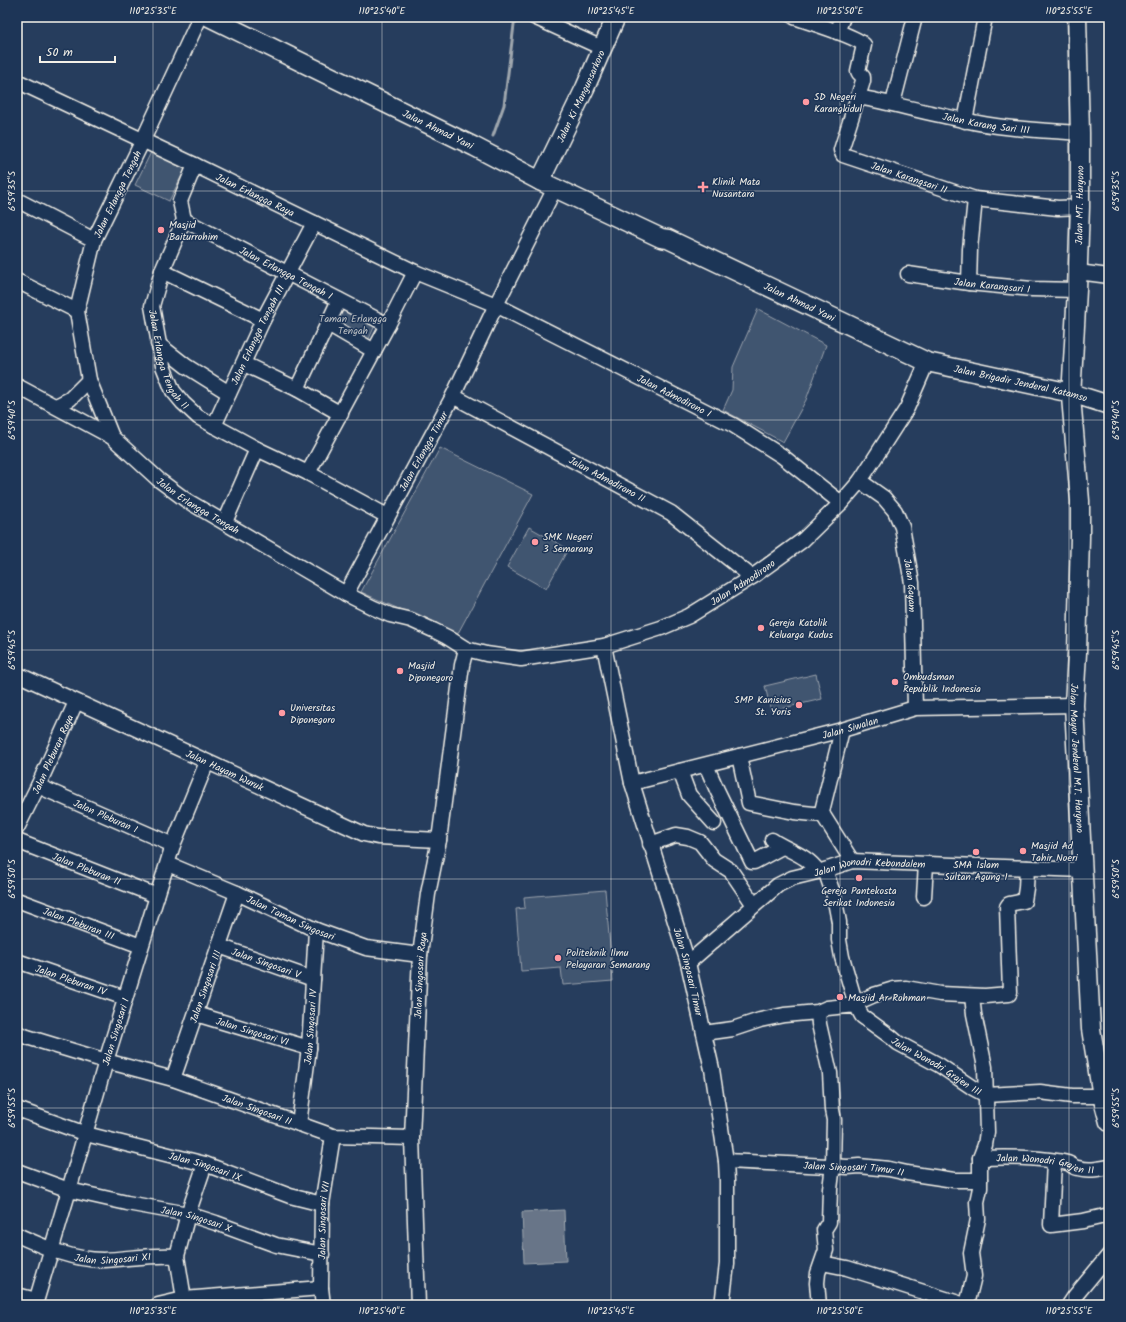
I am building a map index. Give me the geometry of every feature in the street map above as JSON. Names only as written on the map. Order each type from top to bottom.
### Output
[{"type":"main road","name":"Jalan Ahmad Yani","points":[[208,17],[475,147],[549,181]]},
{"type":"main road","name":"Jalan Ahmad Yani","points":[[231,17],[360,80],[549,181],[661,238],[668,239],[930,363]]},
{"type":"main road","name":"Jalan Ki Mangunsarkoro","points":[[549,181],[585,88],[616,17]]},
{"type":"main road","name":"Jalan MT. Haryono","points":[[1071,393],[1080,207],[1078,17]]},
{"type":"main road","name":"Jalan Brigadir Jenderal Katamso","points":[[930,363],[1071,393],[1109,405]]},
{"type":"main road","name":"Jalan Mayor Jenderal M.T. Haryono","points":[[1071,393],[1080,501],[1074,705],[1091,1029],[1102,1096],[1109,1122]]},
{"type":"street","name":"Jalan Erlangga Tengah","points":[[200,17],[144,140],[94,240],[77,311],[89,380],[112,437],[159,480],[186,500],[346,594]]},
{"type":"street","points":[[534,17],[602,48]]},
{"type":"street","points":[[794,17],[837,32],[864,45],[858,71],[858,73],[864,78],[858,97]]},
{"type":"street","points":[[837,32],[844,17]]},
{"type":"street","points":[[893,103],[915,17]]},
{"type":"street","points":[[965,121],[985,17]]},
{"type":"street","name":"Jalan Erlangga Raya","points":[[17,81],[144,140],[415,272],[496,305]]},
{"type":"street","name":"Jalan Karang Sari III","points":[[858,97],[893,103],[965,121],[1022,129],[1080,133]]},
{"type":"street","name":"Jalan Karangsari II","points":[[858,97],[841,150],[843,155],[975,199],[1058,208],[1080,207]]},
{"type":"street","points":[[184,220],[180,202],[195,165]]},
{"type":"street","name":"Jalan Erlangga Timur","points":[[346,594],[453,396],[496,305],[549,181]]},
{"type":"street","points":[[969,283],[970,248],[975,199]]},
{"type":"street","points":[[17,200],[94,240]]},
{"type":"street","name":"Jalan Erlangga Tengah II","points":[[184,220],[162,272],[152,306],[163,366],[173,391],[183,404],[198,417],[257,449],[308,473],[387,516]]},
{"type":"street","name":"Jalan Erlangga Tengah I","points":[[184,220],[388,325]]},
{"type":"street","name":"Jalan Erlangga Tengah III","points":[[214,426],[244,364],[263,320],[314,223]]},
{"type":"street","points":[[162,272],[263,320]]},
{"type":"street","points":[[308,473],[341,414],[415,272]]},
{"type":"street","points":[[1078,272],[1109,276]]},
{"type":"street","name":"Jalan Karangsari I","points":[[908,274],[969,283],[1032,289],[1077,290]]},
{"type":"street","points":[[17,281],[77,311]]},
{"type":"street","points":[[297,389],[339,300]]},
{"type":"street","name":"Jalan Admodirono I","points":[[496,305],[733,425],[782,456],[841,503]]},
{"type":"street","points":[[328,324],[374,351]]},
{"type":"street","points":[[158,344],[186,366],[229,393]]},
{"type":"street","name":"Jalan Admodirono","points":[[466,649],[486,654],[521,659],[604,646],[662,628],[689,616],[752,577],[803,540],[841,503],[860,481],[907,408],[930,363]]},
{"type":"street","points":[[244,364],[297,389],[341,414]]},
{"type":"street","points":[[56,406],[70,399],[89,380]]},
{"type":"street","points":[[17,386],[112,437]]},
{"type":"street","name":"Jalan Admodirono II","points":[[453,396],[671,513],[752,577]]},
{"type":"street","points":[[225,522],[257,449]]},
{"type":"street","name":"Jalan Gayam","points":[[860,481],[884,498],[895,511],[902,527],[912,583],[915,708]]},
{"type":"street","points":[[346,594],[385,613],[411,620],[433,630],[466,649]]},
{"type":"street","name":"Jalan Singosari Timur","points":[[604,646],[632,783],[688,963],[712,1069],[726,1161],[727,1181],[727,1264],[722,1305]]},
{"type":"street","name":"Jalan Singosari Raya","points":[[418,1305],[412,1138],[420,955],[428,894],[439,840],[462,665],[466,649]]},
{"type":"street","name":"Jalan Hayam Wuruk","points":[[17,674],[364,834],[378,837],[439,840]]},
{"type":"street","name":"Jalan Pleburan Raya","points":[[17,828],[38,786],[76,702]]},
{"type":"street","name":"Jalan Siwalan","points":[[632,783],[842,730],[915,708],[1074,705]]},
{"type":"street","points":[[842,730],[822,809],[823,815],[852,861]]},
{"type":"street","points":[[739,756],[750,804],[794,812],[823,815]]},
{"type":"street","name":"Jalan Singosari I","points":[[35,1302],[141,946],[173,846],[207,762]]},
{"type":"street","points":[[706,765],[716,790],[752,862],[777,844],[808,860],[821,871]]},
{"type":"street","points":[[680,771],[689,795],[714,823]]},
{"type":"street","name":"Jalan Pleburan I","points":[[38,786],[173,846]]},
{"type":"street","points":[[650,844],[676,835],[693,838],[700,842],[714,860],[731,871],[754,905]]},
{"type":"street","name":"Jalan Pleburan II","points":[[17,841],[157,896]]},
{"type":"street","name":"Jalan Wonodri Kebondalem","points":[[688,963],[778,885],[792,878],[852,861],[1083,870]]},
{"type":"street","name":"Jalan Taman Singosari","points":[[168,864],[237,893],[316,930],[366,948],[420,955]]},
{"type":"street","points":[[924,897],[926,864]]},
{"type":"street","points":[[704,1033],[732,1029],[760,1020],[784,1015],[818,1012],[827,1008],[856,1004],[874,995],[894,989],[906,988],[940,994],[972,996],[1006,994],[1010,992],[1007,907],[1009,904],[1024,901],[1027,868]]},
{"type":"street","name":"Jalan Wonodri Grajen III","points":[[821,871],[834,896],[839,922],[839,940],[842,957],[856,1004],[862,1016],[898,1043],[986,1095],[1040,1092],[1072,1096],[1102,1096]]},
{"type":"street","name":"Jalan Singosari III","points":[[172,1079],[196,1014],[237,893]]},
{"type":"street","name":"Jalan Pleburan III","points":[[17,900],[141,946]]},
{"type":"street","name":"Jalan Singosari IV","points":[[300,1124],[309,1048],[316,930]]},
{"type":"street","name":"Jalan Singosari V","points":[[219,946],[313,979]]},
{"type":"street","name":"Jalan Pleburan IV","points":[[17,960],[125,998]]},
{"type":"street","points":[[822,1263],[848,1268],[966,1305],[974,1276],[971,1253],[978,1219],[977,1202],[980,1188],[980,1158],[985,1145],[987,1132],[985,1067],[974,1014],[972,996]]},
{"type":"street","points":[[818,1012],[819,1024],[830,1073],[834,1120],[833,1165],[830,1189],[829,1222],[824,1230],[826,1250],[818,1273],[819,1305]]},
{"type":"street","name":"Jalan Singosari VI","points":[[196,1014],[309,1048]]},
{"type":"street","name":"Jalan Singosari II","points":[[17,1033],[106,1061],[172,1079],[333,1136],[412,1138]]},
{"type":"street","name":"Jalan Singosari IX","points":[[17,1109],[86,1134],[204,1164],[290,1196],[322,1204]]},
{"type":"street","name":"Jalan Singosari VII","points":[[323,1305],[321,1288],[322,1204],[333,1136]]},
{"type":"street","name":"Jalan Wonodri Grajen II","points":[[980,1158],[1026,1157],[1070,1164],[1076,1168],[1088,1170],[1109,1167]]},
{"type":"street","name":"Jalan Singosari Timur II","points":[[726,1161],[858,1166],[889,1169],[954,1180],[980,1180]]},
{"type":"street","points":[[1054,1161],[1051,1225],[1083,1222],[1109,1215]]},
{"type":"street","points":[[184,1299],[177,1256],[188,1214],[204,1164]]},
{"type":"street","name":"Jalan Singosari X","points":[[17,1171],[69,1190],[126,1203],[188,1214],[276,1245],[322,1254]]},
{"type":"street","name":"Jalan Singosari XI","points":[[17,1235],[50,1250],[87,1259],[103,1260],[162,1255],[177,1256]]},
{"type":"street","points":[[1069,1305],[1109,1255]]},
{"type":"street","points":[[158,1305],[184,1299],[321,1288]]},
{"type":"street","points":[[17,1295],[35,1302]]},
{"type":"green space","points":[[153,148],[186,167],[169,201],[135,185]]},
{"type":"green space","name":"Taman Erlangga Tengah","points":[[339,306],[376,323],[368,341],[330,325]]},
{"type":"green space","points":[[758,309],[826,345],[806,400],[783,442],[723,410],[732,390],[733,367]]},
{"type":"green space","points":[[440,448],[533,494],[457,635],[361,592]]},
{"type":"green space","points":[[529,527],[568,549],[546,589],[507,567]]},
{"type":"green space","points":[[816,674],[822,699],[771,711],[765,686]]},
{"type":"green space","points":[[605,890],[613,981],[563,985],[561,968],[521,971],[516,909],[525,908],[524,897]]},
{"type":"shaded area","points":[[564,1210],[566,1261],[524,1263],[522,1212]]},
{"type":"waterway","points":[[493,136],[504,105],[515,17]]},
{"type":"place","name":"SD Negeri Karangkidul","points":[[806,102]]},
{"type":"place","name":"Klinik Mata Nusantara","points":[[703,187]]},
{"type":"place","name":"Masjid Baiturrohim","points":[[161,230]]},
{"type":"place","name":"SMK Negeri 3 Semarang","points":[[535,542]]},
{"type":"place","name":"Gereja Katolik Keluarga Kudus","points":[[761,628]]},
{"type":"place","name":"Masjid Diponegoro","points":[[400,671]]},
{"type":"place","name":"Ombudsman Republik Indonesia","points":[[895,682]]},
{"type":"place","name":"SMP Kanisius St. Yoris","points":[[799,705]]},
{"type":"place","name":"Universitas Diponegoro","points":[[282,713]]},
{"type":"place","name":"Masjid Ad Tahir Noeri","points":[[1023,851]]},
{"type":"place","name":"SMA Islam Sultan Agung I","points":[[976,852]]},
{"type":"place","name":"Gereja Pantekosta Serikat Indonesia","points":[[859,878]]},
{"type":"place","name":"Politeknik Ilmu Pelayaran Semarang","points":[[558,958]]},
{"type":"place","name":"Masjid Ar Rohman","points":[[840,997]]}]
